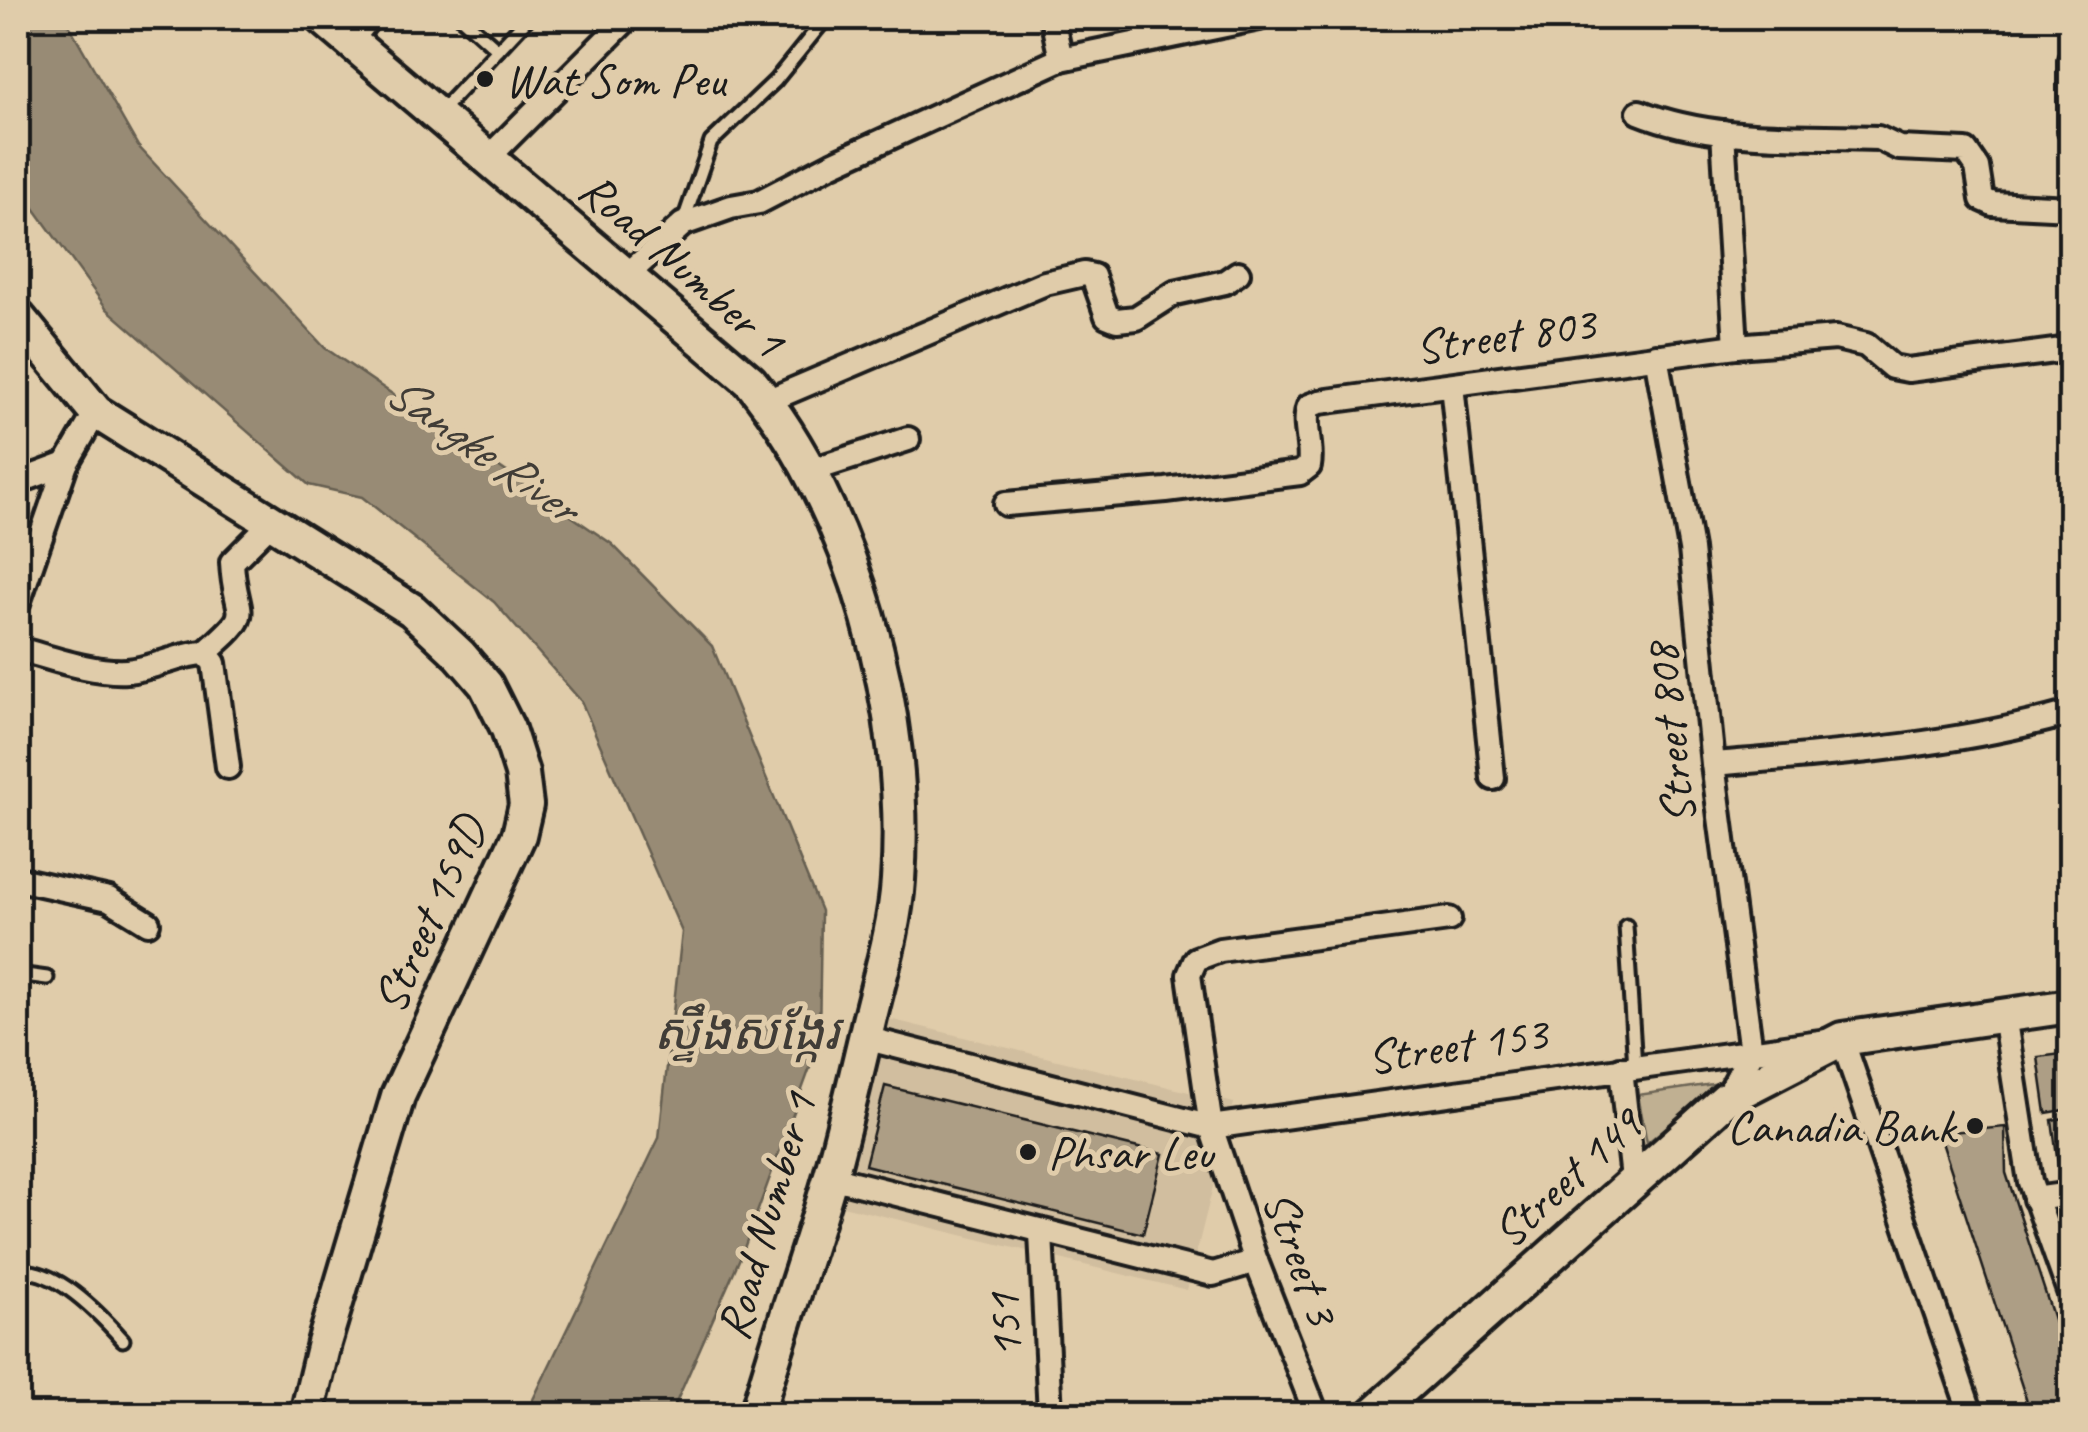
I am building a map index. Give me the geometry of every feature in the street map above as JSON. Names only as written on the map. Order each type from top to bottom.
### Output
[{"type":"street","name":"Road Number 1","points":[[324,18],[750,381],[767,401],[809,471],[842,538],[866,612],[884,686],[893,752],[899,820],[898,882],[865,1038],[830,1176],[757,1414]]},
{"type":"street","points":[[489,158],[628,18]]},
{"type":"street","points":[[1052,18],[1061,60]]},
{"type":"street","points":[[626,276],[683,224],[759,202],[849,156],[1061,60],[1259,18]]},
{"type":"street","points":[[2070,60],[2070,131]]},
{"type":"street","points":[[1639,112],[1666,123],[1723,132],[1878,138],[1899,148],[1966,151],[1977,167],[1982,199],[1993,204],[2070,208]]},
{"type":"street","points":[[1723,132],[1736,346]]},
{"type":"street","points":[[767,401],[1045,283],[1084,274],[1092,276],[1107,316],[1117,320],[1136,318],[1175,293],[1225,282],[1238,273]]},
{"type":"street","name":"Street 159D","points":[[18,316],[96,412],[412,610],[460,654],[486,685],[508,729],[522,773],[526,805],[519,835],[398,1096],[324,1343],[307,1414]]},
{"type":"street","name":"Street 803","points":[[1006,504],[1300,473],[1309,466],[1312,453],[1306,415],[1310,406],[1320,402],[1736,346],[1836,338],[1866,345],[1892,367],[1908,370],[2070,348]]},
{"type":"street","name":"Street 808","points":[[1656,356],[1691,549],[1750,1052]]},
{"type":"street","points":[[1452,385],[1493,778]]},
{"type":"street","points":[[18,603],[66,464],[96,412]]},
{"type":"street","points":[[809,471],[908,439]]},
{"type":"street","points":[[18,482],[66,464]]},
{"type":"street","points":[[18,649],[101,670],[130,670],[187,654],[205,653],[242,617],[232,562],[272,522]]},
{"type":"street","points":[[205,653],[214,662],[228,767]]},
{"type":"street","points":[[1714,764],[1889,749],[2009,731],[2070,713]]},
{"type":"street","points":[[18,879],[109,899],[148,923]]},
{"type":"street","name":"Street 3","points":[[1316,1414],[1256,1261],[1211,1127],[1190,975],[1196,959],[1220,950],[1448,919]]},
{"type":"street","name":"Street 153","points":[[865,1038],[1211,1127],[2070,1006]]},
{"type":"street","points":[[2004,1015],[2030,1182],[2070,1294]]},
{"type":"street","points":[[1842,1039],[1971,1414]]},
{"type":"street","name":"Street 149","points":[[1374,1414],[1726,1099],[1842,1039]]},
{"type":"street","points":[[1726,1099],[1750,1052]]},
{"type":"street","points":[[1628,1068],[1633,1179]]},
{"type":"street","points":[[830,1176],[1213,1274],[1256,1261]]},
{"type":"street","points":[[2035,1200],[2070,1194]]},
{"type":"street","name":"151","points":[[1041,1233],[1050,1414]]},
{"type":"lane","points":[[354,45],[376,18]]},
{"type":"lane","points":[[462,18],[498,50]]},
{"type":"lane","points":[[438,115],[528,18]]},
{"type":"lane","points":[[683,224],[711,142],[775,80],[826,18]]},
{"type":"lane","points":[[1626,926],[1628,1068]]},
{"type":"lane","points":[[18,974],[46,978]]},
{"type":"lane","points":[[18,1272],[40,1272],[95,1308],[123,1340]]},
{"type":"shaded area","name":"Phsar Leu","points":[[869,1014],[1234,1103],[1187,1290],[822,1201]]},
{"type":"shaded area","points":[[1720,1083],[1647,1143],[1638,1095]]},
{"type":"water","name":"ស្ទឹងសង្កែរ","points":[[18,18],[65,18],[138,146],[325,348],[612,544],[712,646],[821,911],[819,1043],[743,1251],[671,1414],[526,1414],[659,1138],[682,932],[581,701],[494,602],[362,497],[309,485],[107,309],[18,186]]},
{"type":"building","points":[[2070,1053],[2070,1109],[2046,1113],[2038,1057]]},
{"type":"building","points":[[885,1086],[1163,1154],[1143,1234],[865,1165]]},
{"type":"building","points":[[2070,1117],[2070,1171],[2059,1172],[2052,1120]]},
{"type":"building","points":[[2005,1127],[2006,1173],[2070,1368],[2070,1404],[2039,1414],[2031,1414],[1939,1133]]},
{"type":"place","name":"Wat Som Peu","points":[[485,79]]},
{"type":"place","name":"Canadia Bank","points":[[1975,1126]]},
{"type":"place","name":"Phsar Leu","points":[[1028,1152]]},
{"type":"water label","name":"Sangke River","points":[[483,447]]}]
